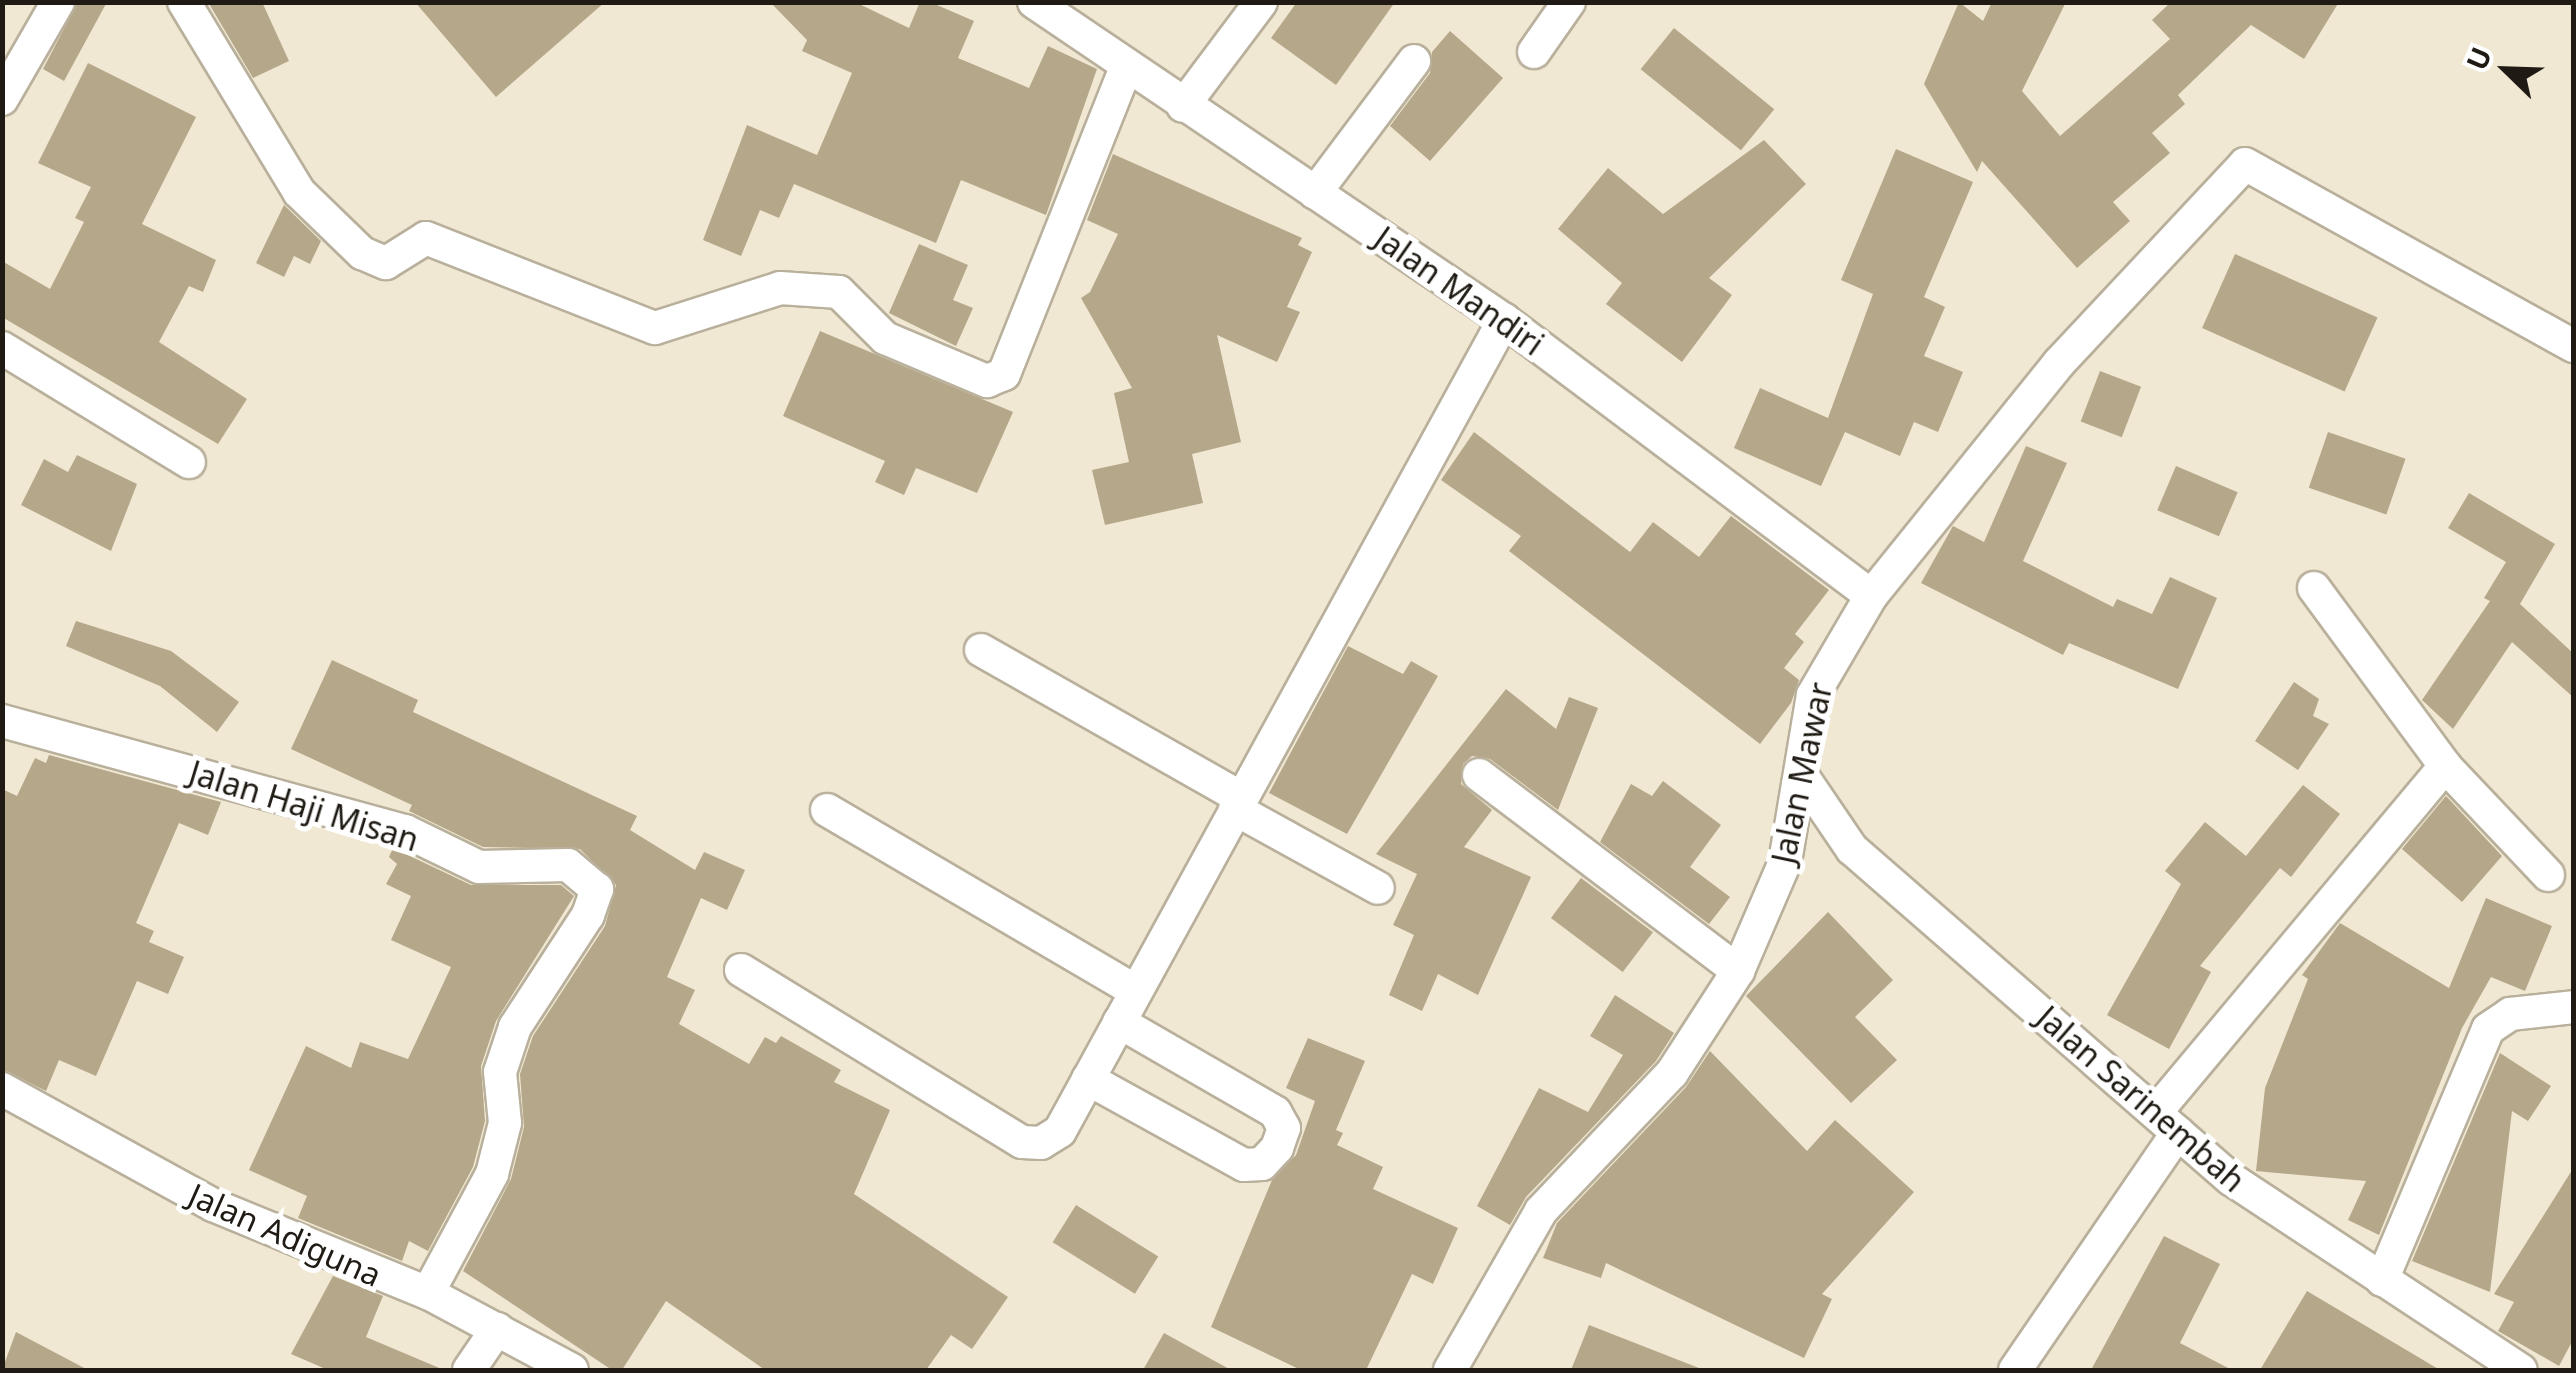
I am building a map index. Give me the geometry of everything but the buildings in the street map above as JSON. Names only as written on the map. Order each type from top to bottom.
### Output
[{"type":"street","points":[[2,99],[15,49],[58,2]]},
{"type":"street","points":[[184,2],[299,192],[362,253],[386,263],[426,238],[655,328],[780,288],[839,292],[886,338],[987,381],[1004,374],[1126,70]]},
{"type":"street","name":"Jalan Mandiri","points":[[1034,2],[1126,70],[1504,320],[1871,596]]},
{"type":"street","points":[[1183,106],[1261,2]]},
{"type":"street","points":[[1534,52],[1569,2]]},
{"type":"street","points":[[1315,192],[1414,61]]},
{"type":"street","name":"Jalan Mawar","points":[[1450,1370],[1542,1211],[1672,1073],[1738,971],[1785,862],[1803,777],[1813,695],[1871,596],[2058,363],[2245,164],[2574,346]]},
{"type":"street","points":[[740,970],[1022,1142],[1041,1143],[1060,1131],[1504,320]]},
{"type":"street","points":[[2,348],[189,462]]},
{"type":"street","points":[[2314,588],[2445,766],[2548,875]]},
{"type":"street","points":[[981,650],[1378,888]]},
{"type":"street","name":"Jalan Haji Misan","points":[[2,721],[405,831],[479,866],[568,865],[597,890],[588,915],[515,1028],[500,1072],[505,1123],[492,1174],[428,1293]]},
{"type":"street","points":[[2015,1370],[2167,1122],[2445,766]]},
{"type":"street","points":[[1480,775],[1738,971]]},
{"type":"street","name":"Jalan Sarinembah","points":[[1803,777],[1852,849],[2284,1219],[2521,1370]]},
{"type":"street","points":[[827,810],[1136,991]]},
{"type":"street","points":[[2382,1280],[2488,1029],[2510,1014],[2574,1007]]},
{"type":"street","points":[[1088,1079],[1244,1164],[1262,1164],[1277,1148],[1284,1128],[1275,1112],[1119,1022]]},
{"type":"street","name":"Jalan Adiguna","points":[[2,1090],[230,1213],[428,1293],[572,1370]]},
{"type":"street","points":[[469,1370],[497,1329]]}]
